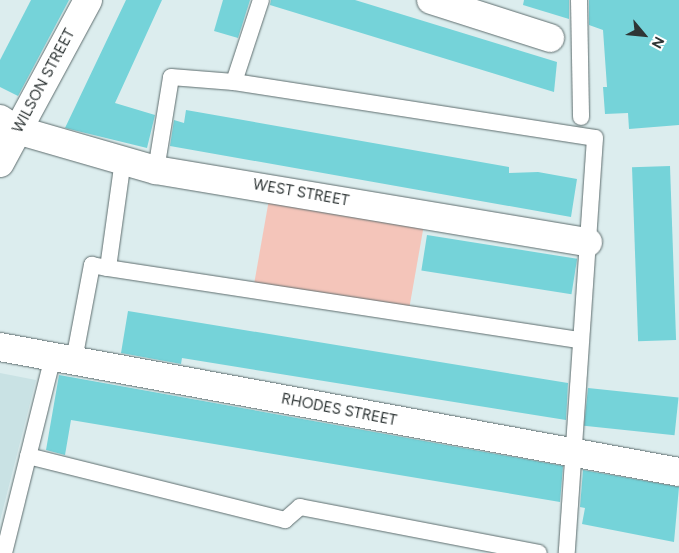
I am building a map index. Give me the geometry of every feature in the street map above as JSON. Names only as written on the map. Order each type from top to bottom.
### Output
[{"type":"street","name":"WILSON STREET","points":[[0,163],[9,125],[88,0]]},
{"type":"street","points":[[431,0],[550,38]]},
{"type":"street","name":"WEST STREET","points":[[9,125],[156,170],[588,242]]},
{"type":"street","name":"RHODES STREET","points":[[0,347],[679,472]]},
{"type":"lane","points":[[234,82],[261,0]]},
{"type":"lane","points":[[578,0],[581,117]]},
{"type":"lane","points":[[156,170],[171,76],[234,82],[595,138],[567,553]]},
{"type":"lane","points":[[108,268],[123,160]]},
{"type":"lane","points":[[4,553],[28,456],[63,358],[92,265],[581,340]]},
{"type":"lane","points":[[28,456],[286,520],[300,507],[539,553]]},
{"type":"shaded area","points":[[271,188],[426,215],[408,318],[253,290]]},
{"type":"shaded area","points":[[0,373],[36,380],[0,521]]},
{"type":"building","points":[[31,0],[69,0],[18,96],[0,87],[0,60]]},
{"type":"building","points":[[126,0],[162,0],[115,103],[155,115],[147,148],[65,128]]},
{"type":"building","points":[[223,0],[250,0],[238,38],[214,31]]},
{"type":"building","points":[[271,0],[355,0],[557,62],[554,92],[270,5]]},
{"type":"building","points":[[524,0],[569,0],[569,19],[523,5]]},
{"type":"building","points":[[589,0],[679,0],[679,125],[629,129],[628,113],[605,114],[603,87],[607,87],[603,30],[589,25]]},
{"type":"building","points":[[186,110],[509,167],[509,173],[538,172],[577,179],[571,217],[170,146],[174,120],[184,123]]},
{"type":"building","points":[[670,166],[676,340],[638,341],[632,167]]},
{"type":"building","points":[[427,235],[577,259],[571,294],[421,271]]},
{"type":"building","points":[[128,311],[568,383],[566,420],[182,358],[181,364],[121,353]]},
{"type":"building","points":[[59,375],[563,466],[560,502],[71,420],[65,455],[46,450]]},
{"type":"building","points":[[588,388],[679,398],[675,435],[584,426]]},
{"type":"building","points":[[583,470],[679,487],[674,542],[582,524],[585,508],[580,507]]}]
